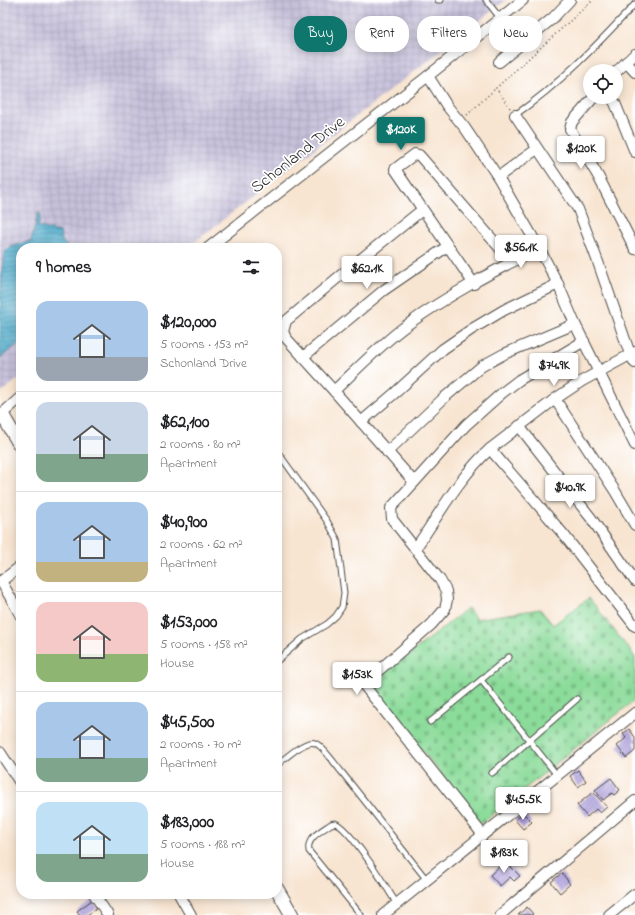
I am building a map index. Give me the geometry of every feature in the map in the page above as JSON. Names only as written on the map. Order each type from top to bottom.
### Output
[{"type":"street","name":"Schonland Drive","points":[[503,16],[523,0]]},
{"type":"street","points":[[499,62],[553,18],[570,0]]},
{"type":"street","name":"Schonland Drive","points":[[214,243],[489,27]]},
{"type":"street","points":[[623,65],[635,54]]},
{"type":"street","points":[[626,62],[635,72]]},
{"type":"street","points":[[428,76],[447,106],[460,122],[498,177],[539,248],[558,284],[575,324],[635,445]]},
{"type":"street","points":[[588,104],[572,122],[570,129],[598,176],[635,249]]},
{"type":"street","points":[[615,104],[635,152]]},
{"type":"street","points":[[415,549],[461,482],[482,456],[555,399],[582,381],[633,356],[578,209],[515,115]]},
{"type":"street","points":[[498,177],[537,149]]},
{"type":"street","points":[[474,284],[395,169],[417,154],[420,155],[512,262]]},
{"type":"street","points":[[414,482],[282,332],[286,322],[341,275],[422,210]]},
{"type":"street","points":[[303,357],[384,290],[448,246]]},
{"type":"street","points":[[334,391],[384,344],[407,325],[436,306],[539,248]]},
{"type":"street","points":[[361,422],[443,349],[472,329],[504,310],[558,284]]},
{"type":"street","points":[[387,452],[445,397],[482,366],[504,354],[575,324]]},
{"type":"street","points":[[483,835],[363,684],[432,625],[445,609],[447,600],[446,591],[440,580],[392,519],[391,512],[393,505],[466,426],[502,393],[519,380],[584,341]]},
{"type":"street","points":[[555,399],[635,525]]},
{"type":"street","points":[[16,401],[1,414],[16,439]]},
{"type":"street","points":[[519,426],[591,518],[635,581]]},
{"type":"street","points":[[490,449],[564,535],[635,626]]},
{"type":"street","points":[[16,570],[1,581],[16,607]]},
{"type":"street","points":[[383,915],[635,713]]},
{"type":"street","points":[[0,752],[16,776]]},
{"type":"street","points":[[500,915],[635,801]]},
{"type":"street","points":[[609,915],[635,894]]},
{"type":"street","points":[[282,898],[292,915]]},
{"type":"street","points":[[97,899],[108,915]]},
{"type":"street","points":[[182,899],[190,915]]},
{"type":"lane","points":[[486,0],[498,16]]},
{"type":"lane","points":[[515,115],[537,100],[585,57],[635,4]]},
{"type":"lane","points":[[282,458],[327,521],[337,539],[344,594],[342,607],[336,616],[302,639],[282,657]]},
{"type":"lane","points":[[430,722],[509,657]]},
{"type":"lane","points":[[481,680],[557,775]]},
{"type":"lane","points":[[492,773],[577,699]]},
{"type":"lane","points":[[282,761],[295,750],[310,742],[316,743],[323,749],[342,772],[427,880]]},
{"type":"lane","points":[[361,915],[308,848],[311,839],[331,824],[335,823],[343,829],[370,863],[397,904]]},
{"type":"path","points":[[460,122],[592,2]]},
{"type":"path","points":[[496,88],[515,115]]},
{"type":"shaded area","points":[[0,0],[506,0],[481,19],[481,16],[417,16],[417,52],[439,52],[193,243],[16,243],[16,381],[0,393]]},
{"type":"green space","points":[[589,598],[635,657],[635,700],[481,824],[370,685],[468,608],[476,619],[540,609],[553,625]]},
{"type":"water","points":[[38,213],[41,214],[38,227],[60,232],[61,239],[64,243],[22,243],[31,241]]},
{"type":"water","points":[[16,245],[16,346],[0,358],[3,257],[5,251]]},
{"type":"building","points":[[629,729],[635,737],[635,751],[626,758],[617,746],[626,738],[623,734]]},
{"type":"building","points":[[578,770],[586,781],[578,787],[570,776]]},
{"type":"building","points":[[611,778],[620,790],[614,795],[612,793],[603,800],[595,790]]},
{"type":"building","points":[[593,792],[607,807],[600,813],[596,809],[587,817],[577,805]]},
{"type":"building","points":[[523,813],[532,822],[523,829],[515,820]]},
{"type":"building","points":[[505,861],[520,876],[514,881],[510,877],[500,886],[490,875]]},
{"type":"building","points":[[562,873],[570,884],[560,893],[551,882]]},
{"type":"building","points":[[92,900],[98,908],[87,915],[80,915],[77,911]]},
{"type":"building","points":[[527,907],[533,914],[518,915]]}]
